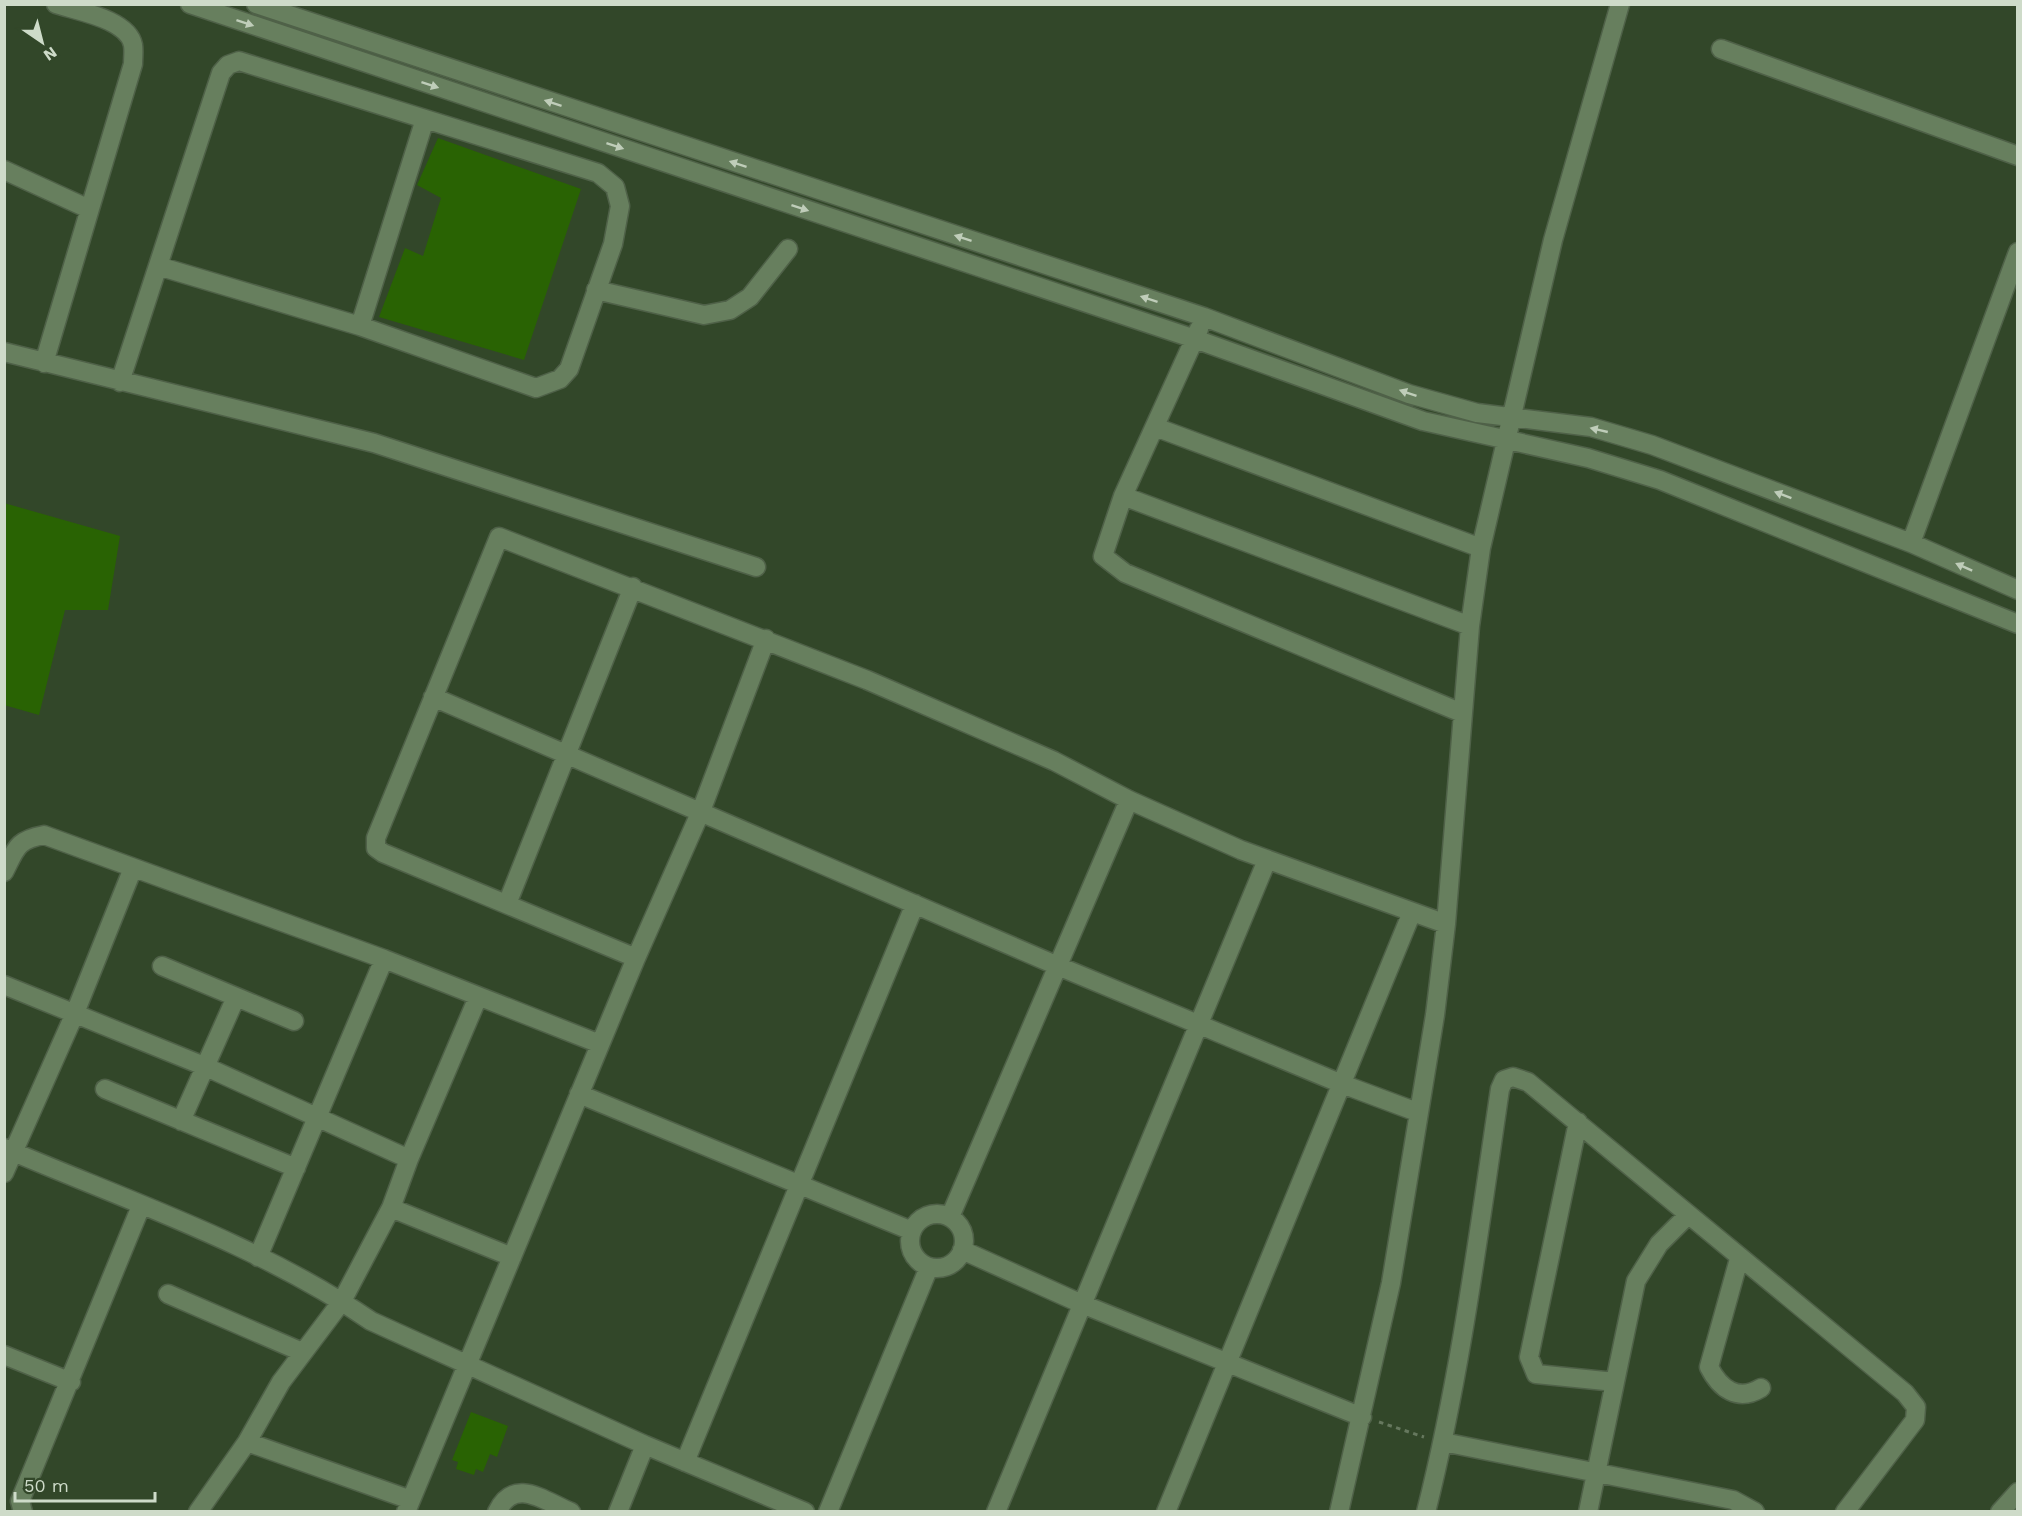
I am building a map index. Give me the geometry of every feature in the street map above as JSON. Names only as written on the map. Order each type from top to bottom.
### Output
[{"type":"street","points":[[44,363],[133,64],[133,43],[124,31],[109,20],[56,4]]},
{"type":"street","points":[[190,4],[1195,339],[1423,422],[1588,458],[1660,480],[2018,624]]},
{"type":"street","points":[[256,4],[1204,317],[1409,394],[1460,409],[1613,433],[1676,454],[1911,543],[2018,590]]},
{"type":"street","points":[[1339,1512],[1391,1283],[1417,1112],[1435,1015],[1446,924],[1470,626],[1481,548],[1553,240],[1620,4]]},
{"type":"street","points":[[1721,49],[2018,156]]},
{"type":"street","points":[[120,382],[221,73],[228,64],[239,61],[598,172],[615,187],[620,206],[612,244],[569,369],[560,380],[536,388],[360,326],[158,266]]},
{"type":"street","points":[[360,326],[425,119]]},
{"type":"street","points":[[4,170],[90,209]]},
{"type":"street","points":[[596,290],[704,315],[730,310],[750,297],[788,249]]},
{"type":"street","points":[[1911,543],[2018,252]]},
{"type":"street","points":[[1204,317],[1123,496],[1103,556],[1110,564],[1237,620],[1462,713]]},
{"type":"street","points":[[4,352],[374,443],[756,567]]},
{"type":"street","points":[[1155,427],[1481,548]]},
{"type":"street","points":[[1123,496],[1470,626]]},
{"type":"street","points":[[636,958],[383,853],[376,848],[376,838],[499,537],[633,587],[867,680],[1054,761],[1129,800],[1267,860],[1446,924]]},
{"type":"street","points":[[507,904],[633,587]]},
{"type":"street","points":[[247,1442],[409,1506],[636,958],[701,811],[766,639]]},
{"type":"street","points":[[433,697],[1058,966],[1342,1084],[1417,1112]]},
{"type":"street","points":[[950,1217],[1129,800]]},
{"type":"street","points":[[4,872],[18,844],[29,838],[44,835],[384,959],[600,1044]]},
{"type":"street","points":[[996,1512],[1267,860]]},
{"type":"street","points":[[4,1173],[8,1150],[75,1013],[133,868]]},
{"type":"street","points":[[685,1462],[915,904]]},
{"type":"street","points":[[1166,1512],[1412,912]]},
{"type":"street","points":[[258,1257],[384,959]]},
{"type":"street","points":[[162,966],[294,1021]]},
{"type":"street","points":[[4,985],[204,1066],[409,1159]]},
{"type":"street","points":[[181,1121],[236,997]]},
{"type":"street","points":[[198,1512],[247,1442],[302,1352],[342,1301],[391,1208],[409,1159],[478,997]]},
{"type":"street","points":[[1426,1512],[1437,1441],[1478,1237],[1500,1089],[1504,1080],[1513,1077],[1528,1082],[1578,1122],[1687,1216],[1905,1394],[1916,1407],[1915,1420],[1845,1512]]},
{"type":"street","points":[[105,1089],[296,1168]]},
{"type":"street","points":[[579,1094],[912,1231]]},
{"type":"street","points":[[1578,1122],[1529,1357],[1536,1374],[1615,1382]]},
{"type":"street","points":[[8,1150],[258,1257],[342,1301],[371,1321],[645,1445],[805,1512]]},
{"type":"street","points":[[23,1512],[20,1501],[71,1382],[141,1206]]},
{"type":"street","points":[[391,1208],[512,1257]]},
{"type":"street","points":[[932,1214],[950,1217],[961,1228],[964,1243],[962,1250],[953,1263],[938,1268],[929,1267],[915,1256],[910,1239],[912,1231],[917,1223],[932,1214]]},
{"type":"street","points":[[1588,1512],[1636,1281],[1659,1244],[1687,1216]]},
{"type":"street","points":[[962,1250],[1082,1304],[1362,1417]]},
{"type":"street","points":[[1739,1259],[1709,1367],[1717,1383],[1731,1392],[1751,1394],[1761,1388]]},
{"type":"street","points":[[828,1512],[929,1267]]},
{"type":"street","points":[[168,1294],[302,1352]]},
{"type":"street","points":[[4,1355],[71,1382]]},
{"type":"street","points":[[1437,1441],[1596,1475],[1733,1500],[1755,1512]]},
{"type":"street","points":[[618,1512],[645,1445]]},
{"type":"street","points":[[498,1512],[502,1500],[510,1494],[522,1491],[571,1512]]},
{"type":"street","points":[[2000,1512],[2018,1492]]},
{"type":"path","points":[[1381,1423],[1437,1441]]},
{"type":"building","points":[[438,138],[581,189],[524,360],[379,317],[405,248],[423,256],[441,198],[417,185]]},
{"type":"building","points":[[4,503],[120,536],[108,610],[65,610],[39,715],[4,705]]},
{"type":"building","points":[[471,1412],[508,1426],[497,1457],[490,1454],[483,1472],[476,1469],[474,1475],[456,1469],[458,1462],[452,1460]]}]
